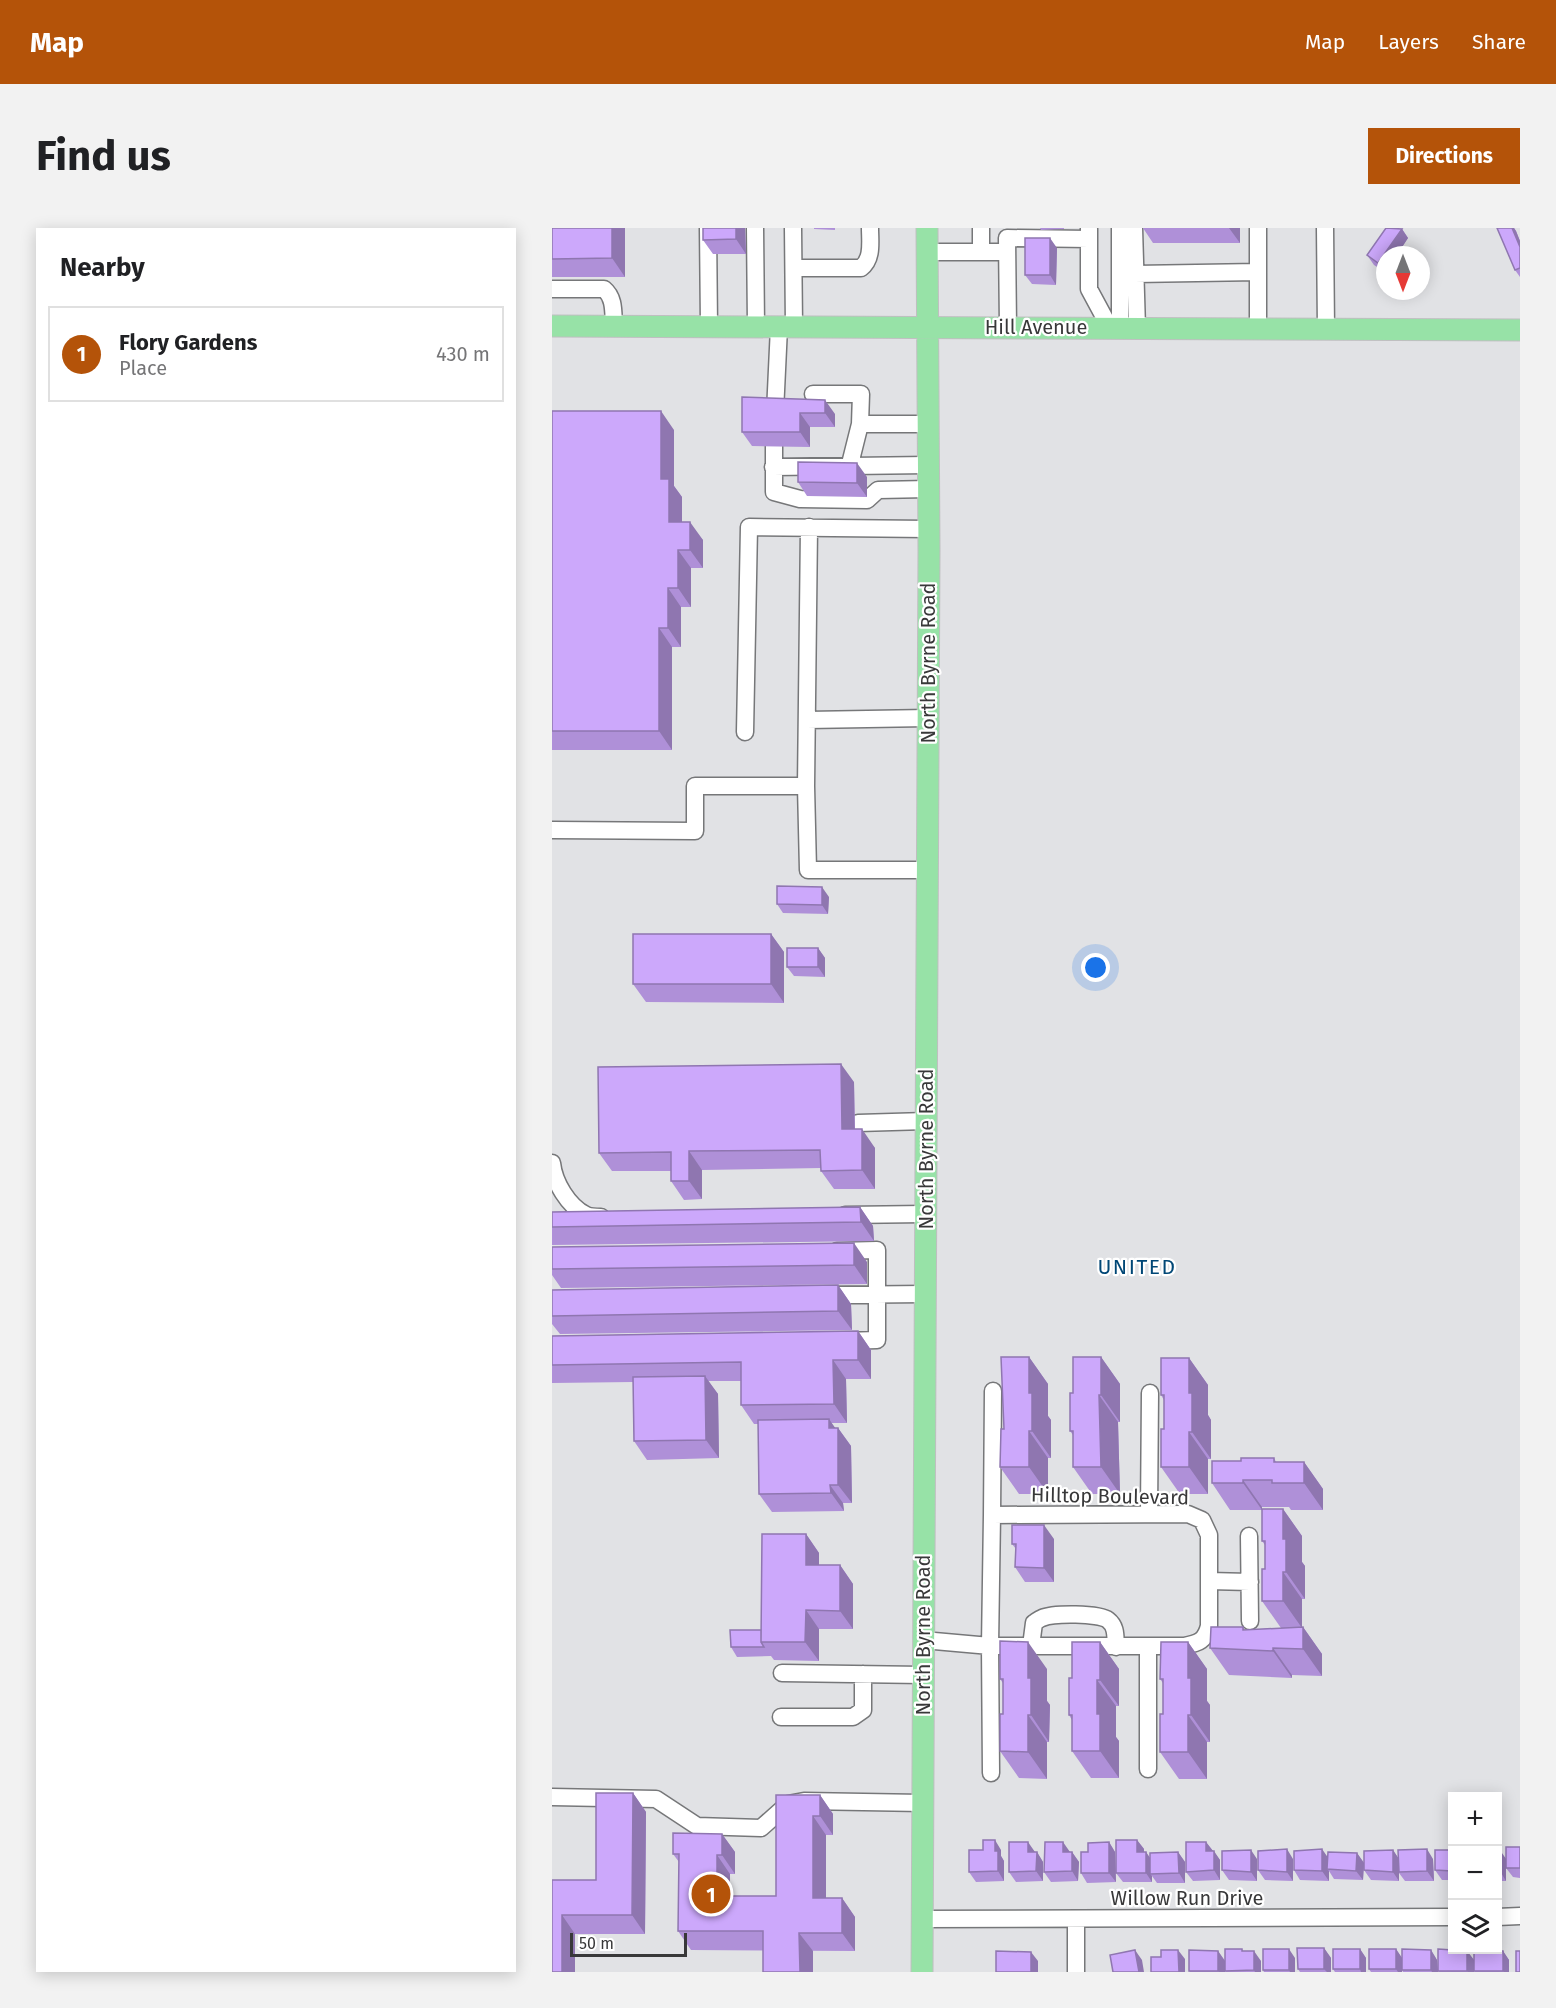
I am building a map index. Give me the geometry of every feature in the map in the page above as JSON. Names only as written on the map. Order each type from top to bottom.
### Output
[{"type":"main road","name":"North Byrne Road","points":[[922,1972],[928,718],[927,228]]},
{"type":"main road","name":"Hill Avenue","points":[[552,326],[1520,330]]},
{"type":"street","points":[[708,228],[709,326]]},
{"type":"street","points":[[755,228],[756,326]]},
{"type":"street","points":[[776,412],[794,268],[793,228]]},
{"type":"street","points":[[794,268],[861,268],[867,263],[870,255],[870,228]]},
{"type":"street","points":[[981,228],[981,252]]},
{"type":"street","points":[[1120,228],[1123,328]]},
{"type":"street","points":[[1123,328],[1135,274],[1134,228]]},
{"type":"street","points":[[1258,228],[1258,329]]},
{"type":"street","points":[[1325,228],[1326,329]]},
{"type":"street","points":[[1008,327],[1007,238],[1030,233],[1089,233],[1089,289],[1123,328]]},
{"type":"street","points":[[928,252],[1007,252]]},
{"type":"street","points":[[1135,274],[1258,273]]},
{"type":"street","points":[[552,289],[604,289],[610,293],[613,302],[614,326]]},
{"type":"street","points":[[813,394],[861,394],[860,424],[849,468]]},
{"type":"street","points":[[860,424],[928,424]]},
{"type":"street","points":[[774,446],[774,492],[800,499],[867,500],[878,490],[928,489]]},
{"type":"street","points":[[773,467],[849,468],[928,465]]},
{"type":"street","points":[[745,732],[749,527],[928,529]]},
{"type":"street","points":[[809,527],[806,786],[808,870],[927,870]]},
{"type":"street","points":[[807,720],[928,718]]},
{"type":"street","points":[[552,831],[695,831],[695,786],[806,786]]},
{"type":"street","points":[[858,1123],[926,1121]]},
{"type":"street","points":[[552,1163],[553,1172],[561,1189],[572,1204],[586,1215],[614,1220]]},
{"type":"street","points":[[832,1216],[925,1214]]},
{"type":"street","points":[[821,1251],[877,1250],[877,1340],[827,1341]]},
{"type":"street","points":[[803,1295],[925,1294]]},
{"type":"street","points":[[991,1773],[993,1391]]},
{"type":"street","points":[[1149,1514],[1150,1393]]},
{"type":"street","name":"Hilltop Boulevard","points":[[923,1640],[990,1646],[1148,1647],[1196,1644],[1206,1636],[1209,1626],[1209,1535],[1202,1520],[1188,1514],[992,1515]]},
{"type":"street","points":[[1249,1536],[1250,1621]]},
{"type":"street","points":[[1209,1581],[1250,1582]]},
{"type":"street","points":[[1031,1647],[1034,1623],[1043,1617],[1072,1615],[1108,1619],[1115,1628],[1116,1647]]},
{"type":"street","points":[[1148,1647],[1148,1768]]},
{"type":"street","points":[[782,1673],[923,1675]]},
{"type":"street","points":[[781,1717],[853,1717],[863,1710],[863,1674]]},
{"type":"street","points":[[552,1797],[656,1798],[697,1826],[750,1828],[761,1828],[788,1804],[804,1801],[922,1803]]},
{"type":"street","name":"Willow Run Drive","points":[[922,1919],[1448,1917]]},
{"type":"street","points":[[1502,1917],[1520,1917]]},
{"type":"street","points":[[1076,1919],[1076,1972]]},
{"type":"building","points":[[552,228],[612,228],[612,258],[552,259]]},
{"type":"building","points":[[703,228],[736,228],[736,239],[703,240]]},
{"type":"building","points":[[1386,228],[1402,229],[1390,246],[1376,246],[1376,262],[1367,255]]},
{"type":"building","points":[[1497,228],[1512,228],[1520,247],[1520,268],[1515,270]]},
{"type":"building","points":[[1025,238],[1050,238],[1050,275],[1025,275]]},
{"type":"building","points":[[742,397],[825,400],[825,413],[800,413],[800,432],[742,432]]},
{"type":"building","points":[[552,411],[661,411],[661,479],[669,479],[669,522],[690,522],[690,550],[678,550],[678,588],[668,588],[668,628],[659,628],[659,731],[552,731]]},
{"type":"building","points":[[798,462],[857,463],[857,483],[798,482]]},
{"type":"building","points":[[777,886],[822,887],[822,905],[777,904]]},
{"type":"building","points":[[633,934],[771,934],[771,984],[633,984]]},
{"type":"building","points":[[787,948],[818,948],[818,967],[787,967]]},
{"type":"building","points":[[841,1064],[842,1129],[862,1129],[862,1170],[821,1171],[820,1150],[689,1151],[689,1181],[671,1181],[671,1152],[599,1153],[598,1067]]},
{"type":"building","points":[[860,1207],[861,1222],[552,1227],[552,1212]]},
{"type":"building","points":[[854,1243],[854,1265],[552,1269],[552,1247]]},
{"type":"building","points":[[838,1285],[838,1311],[552,1316],[552,1290]]},
{"type":"building","points":[[858,1331],[858,1360],[833,1360],[834,1404],[741,1405],[741,1362],[552,1365],[552,1336]]},
{"type":"building","points":[[1001,1357],[1029,1357],[1032,1431],[1029,1431],[1029,1467],[1000,1467],[1001,1429],[1004,1429]]},
{"type":"building","points":[[1073,1357],[1101,1357],[1101,1395],[1099,1395],[1101,1467],[1073,1467],[1070,1393],[1073,1393]]},
{"type":"building","points":[[1161,1358],[1189,1358],[1192,1432],[1189,1432],[1189,1467],[1161,1467],[1164,1395],[1161,1395]]},
{"type":"building","points":[[705,1376],[706,1440],[634,1441],[633,1377]]},
{"type":"building","points":[[829,1419],[829,1428],[838,1428],[838,1485],[830,1485],[831,1493],[759,1494],[758,1420]]},
{"type":"building","points":[[1241,1458],[1274,1458],[1274,1462],[1304,1462],[1304,1483],[1243,1480],[1243,1483],[1212,1483],[1212,1461],[1241,1461]]},
{"type":"building","points":[[1262,1509],[1283,1509],[1286,1572],[1283,1572],[1283,1601],[1262,1601],[1265,1541],[1262,1541]]},
{"type":"building","points":[[1012,1525],[1044,1525],[1044,1568],[1015,1567],[1016,1544],[1012,1544]]},
{"type":"building","points":[[762,1534],[806,1534],[806,1565],[840,1565],[840,1611],[806,1610],[805,1642],[761,1642]]},
{"type":"building","points":[[1211,1627],[1243,1627],[1243,1630],[1303,1627],[1303,1649],[1273,1648],[1273,1651],[1210,1648]]},
{"type":"building","points":[[730,1630],[761,1630],[761,1642],[764,1647],[731,1647]]},
{"type":"building","points":[[1000,1641],[1028,1642],[1031,1715],[1028,1715],[1028,1752],[1000,1751],[1003,1679],[1000,1679]]},
{"type":"building","points":[[1072,1642],[1100,1642],[1097,1714],[1100,1714],[1100,1751],[1072,1751],[1069,1678],[1072,1678]]},
{"type":"building","points":[[1161,1642],[1188,1642],[1191,1715],[1188,1715],[1188,1752],[1160,1752],[1160,1714],[1163,1714],[1163,1679],[1160,1679]]},
{"type":"building","points":[[596,1793],[633,1793],[632,1915],[562,1915],[562,1972],[552,1972],[552,1880],[596,1880]]},
{"type":"building","points":[[776,1795],[820,1795],[820,1816],[813,1816],[813,1898],[842,1898],[842,1933],[799,1933],[800,1972],[763,1972],[763,1931],[678,1931],[679,1854],[673,1854],[673,1833],[722,1834],[722,1855],[717,1855],[717,1896],[776,1896]]},
{"type":"building","points":[[983,1840],[995,1840],[995,1851],[998,1851],[998,1871],[969,1872],[969,1850],[983,1850]]},
{"type":"building","points":[[1116,1840],[1137,1840],[1137,1852],[1146,1852],[1146,1873],[1116,1873]]},
{"type":"building","points":[[1009,1842],[1028,1842],[1028,1852],[1037,1852],[1036,1871],[1009,1872]]},
{"type":"building","points":[[1045,1842],[1063,1842],[1063,1852],[1072,1852],[1072,1871],[1044,1872]]},
{"type":"building","points":[[1109,1842],[1109,1873],[1081,1873],[1081,1852],[1088,1852],[1088,1843]]},
{"type":"building","points":[[1186,1842],[1206,1842],[1206,1851],[1214,1851],[1214,1870],[1186,1872]]},
{"type":"building","points":[[1506,1847],[1520,1847],[1520,1868],[1506,1868]]},
{"type":"building","points":[[1287,1849],[1287,1872],[1258,1870],[1258,1851]]},
{"type":"building","points":[[1322,1849],[1322,1871],[1294,1870],[1294,1851]]},
{"type":"building","points":[[1427,1849],[1427,1871],[1399,1872],[1398,1850]]},
{"type":"building","points":[[1251,1850],[1251,1872],[1222,1870],[1222,1851]]},
{"type":"building","points":[[1393,1850],[1393,1872],[1364,1870],[1364,1851]]},
{"type":"building","points":[[1435,1850],[1448,1850],[1448,1871],[1435,1870]]},
{"type":"building","points":[[1178,1852],[1179,1873],[1150,1874],[1150,1853]]},
{"type":"building","points":[[1328,1852],[1357,1853],[1356,1871],[1327,1869]]},
{"type":"building","points":[[1297,1948],[1324,1948],[1324,1969],[1298,1969]]},
{"type":"building","points":[[1225,1949],[1254,1951],[1254,1970],[1225,1971]]},
{"type":"building","points":[[1263,1949],[1289,1949],[1289,1970],[1263,1970]]},
{"type":"building","points":[[1333,1949],[1360,1949],[1360,1969],[1333,1969]]},
{"type":"building","points":[[1369,1949],[1396,1949],[1396,1969],[1369,1969]]},
{"type":"building","points":[[1402,1949],[1431,1950],[1431,1970],[1402,1970]]},
{"type":"building","points":[[1438,1949],[1448,1950],[1448,1954],[1467,1954],[1467,1971],[1438,1971]]},
{"type":"building","points":[[1135,1950],[1139,1972],[1113,1972],[1110,1955]]},
{"type":"building","points":[[1161,1950],[1178,1950],[1179,1972],[1151,1972],[1151,1957],[1161,1957]]},
{"type":"building","points":[[1189,1950],[1218,1951],[1218,1971],[1189,1971]]},
{"type":"building","points":[[996,1951],[1031,1952],[1031,1972],[996,1972]]},
{"type":"building","points":[[1503,1951],[1503,1971],[1474,1971],[1474,1954],[1502,1954]]},
{"type":"building","points":[[1516,1951],[1520,1951],[1520,1972],[1516,1972]]},
{"type":"place","name":"Flory Gardens","points":[[711,1894]]},
{"type":"district","name":"UNITED","points":[[1137,1267]]}]
